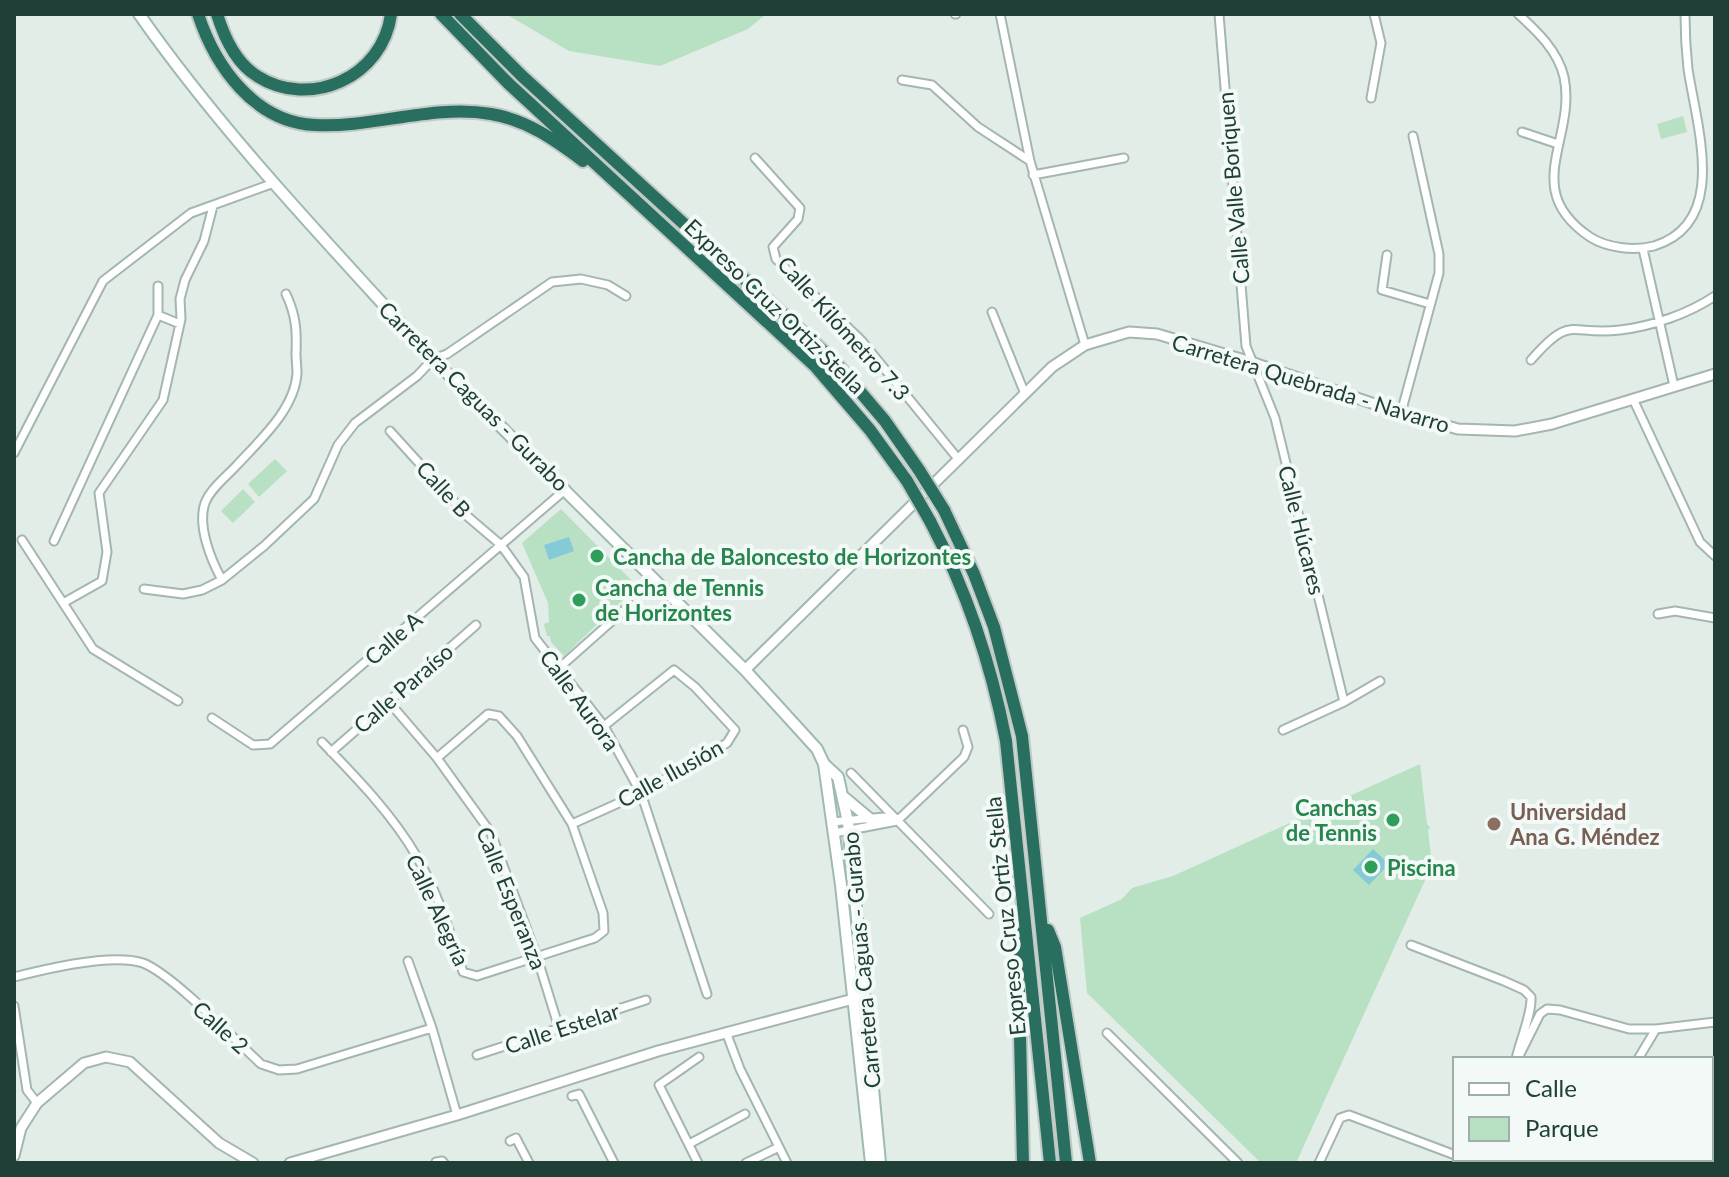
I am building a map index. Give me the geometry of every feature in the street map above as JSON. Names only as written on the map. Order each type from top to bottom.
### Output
[{"type":"highway","points":[[198,14],[213,51],[234,82],[257,103],[288,119],[313,125],[459,111],[506,117],[551,138],[616,191],[638,202]]},
{"type":"highway","points":[[217,14],[231,47],[249,70],[269,82],[303,91],[340,82],[362,68],[384,38],[391,14]]},
{"type":"highway","name":"Expreso Cruz Ortiz Stella","points":[[441,14],[509,84],[815,366],[862,419],[907,481],[930,521],[967,601],[993,682],[1010,768],[1050,1163]]},
{"type":"highway","name":"Expreso Cruz Ortiz Stella","points":[[463,16],[522,76],[834,361],[885,421],[944,510],[984,598],[1010,681],[1026,765],[1066,1163]]},
{"type":"highway","points":[[1042,916],[1055,947],[1090,1163]]},
{"type":"highway","points":[[1023,1163],[1018,951],[1025,921]]},
{"type":"main road","name":"Carretera Caguas - Gurabo","points":[[139,14],[167,53],[274,183],[433,359],[745,670],[817,749],[824,764],[880,1163]]},
{"type":"main road","name":"Carretera Caguas - Gurabo","points":[[824,764],[838,777],[845,798],[871,1163]]},
{"type":"main road","points":[[845,798],[870,819]]},
{"type":"street","points":[[1000,14],[1033,175],[1085,345]]},
{"type":"street","name":"Calle Valle Boriquen","points":[[1219,14],[1246,346],[1251,362]]},
{"type":"street","points":[[1371,98],[1381,43],[1374,14]]},
{"type":"street","points":[[1518,14],[1544,36],[1563,73],[1567,99],[1553,185],[1558,204],[1573,226],[1602,245],[1643,249],[1662,244],[1688,228],[1701,211],[1709,188],[1707,149],[1688,69],[1685,14]]},
{"type":"street","points":[[902,80],[932,85],[978,127],[1030,161]]},
{"type":"street","points":[[1522,132],[1558,144]]},
{"type":"street","points":[[1401,413],[1439,273],[1439,254],[1413,136]]},
{"type":"street","name":"Calle Kilómetro 7.3","points":[[755,158],[800,208],[798,219],[773,247],[776,259],[861,340],[959,460]]},
{"type":"street","points":[[1033,175],[1124,158]]},
{"type":"street","points":[[14,453],[103,281],[191,213],[274,183]]},
{"type":"street","points":[[63,603],[102,581],[107,552],[99,493],[163,400],[180,324],[180,299],[185,280],[204,241],[213,206]]},
{"type":"street","points":[[1643,249],[1674,386]]},
{"type":"street","points":[[1387,255],[1382,290],[1430,304]]},
{"type":"street","points":[[144,589],[183,594],[202,590],[222,580],[314,499],[338,445],[355,423],[417,376],[433,359],[447,354],[552,282],[581,279],[608,285],[626,296]]},
{"type":"street","points":[[54,541],[158,315],[158,286]]},
{"type":"street","points":[[222,580],[208,545],[204,505],[211,493],[265,435],[292,392],[297,374],[297,330],[294,311],[286,294]]},
{"type":"street","points":[[1531,360],[1552,337],[1571,327],[1619,330],[1691,311],[1715,296]]},
{"type":"street","points":[[992,312],[1025,394]]},
{"type":"street","points":[[158,315],[180,324]]},
{"type":"street","name":"Carretera Quebrada - Navarro","points":[[745,670],[1052,367],[1085,345],[1129,332],[1157,334],[1458,429],[1515,431],[1552,424],[1715,374]]},
{"type":"street","name":"Calle Húcares","points":[[1251,362],[1275,418],[1344,702]]},
{"type":"street","points":[[1633,399],[1700,542],[1715,556]]},
{"type":"street","name":"Calle B","points":[[390,431],[467,516],[501,545]]},
{"type":"street","name":"Calle A","points":[[212,718],[253,745],[270,744],[566,489]]},
{"type":"street","points":[[22,540],[93,649],[178,701]]},
{"type":"street","name":"Calle Aurora","points":[[501,545],[524,577],[535,638],[604,726],[641,793],[707,994]]},
{"type":"street","points":[[559,668],[630,605]]},
{"type":"street","points":[[1658,614],[1675,611],[1715,618]]},
{"type":"street","name":"Calle Paraíso","points":[[331,752],[476,625]]},
{"type":"street","name":"Calle Ilusión","points":[[572,824],[641,793],[727,743],[735,730],[695,687],[674,670],[604,726]]},
{"type":"street","points":[[1283,730],[1344,702],[1380,681]]},
{"type":"street","name":"Calle Esperanza","points":[[389,702],[437,758],[491,833],[537,957],[559,1028]]},
{"type":"street","points":[[437,758],[488,714],[499,716],[517,736],[572,824]]},
{"type":"street","points":[[833,828],[897,821],[964,757],[968,747],[963,730]]},
{"type":"street","name":"Calle Alegría","points":[[322,742],[387,816],[417,857],[444,916],[463,972],[477,976],[604,931],[603,913],[572,824]]},
{"type":"street","points":[[851,773],[989,914]]},
{"type":"street","points":[[848,826],[884,817],[897,821]]},
{"type":"street","points":[[1411,945],[1504,981],[1524,990],[1531,997],[1532,1008],[1516,1057]]},
{"type":"street","name":"Calle 2","points":[[14,977],[43,969],[122,959],[144,963],[169,980],[261,1064],[279,1070],[297,1069],[432,1028]]},
{"type":"street","points":[[408,961],[432,1028],[457,1115]]},
{"type":"street","points":[[290,1163],[726,1032],[858,998]]},
{"type":"street","name":"Calle Estelar","points":[[477,1055],[646,1000]]},
{"type":"street","points":[[14,1006],[18,1063],[27,1090],[37,1103]]},
{"type":"street","points":[[1517,1057],[1540,1014],[1547,1009],[1629,1029],[1715,1022]]},
{"type":"street","points":[[1639,1057],[1656,1029]]},
{"type":"street","points":[[726,1032],[740,1069],[787,1163]]},
{"type":"street","points":[[1107,1033],[1238,1163]]},
{"type":"street","points":[[14,1156],[21,1128],[37,1103],[84,1063],[106,1057],[130,1062],[219,1143],[253,1163]]},
{"type":"street","points":[[698,1163],[659,1085],[699,1057]]},
{"type":"street","points":[[572,1096],[579,1094],[614,1163]]},
{"type":"street","points":[[689,1144],[745,1114]]},
{"type":"street","points":[[1319,1163],[1340,1118],[1349,1115],[1453,1154]]},
{"type":"street","points":[[510,1141],[516,1138],[529,1163]]},
{"type":"street","points":[[746,1163],[779,1147]]},
{"type":"green space","points":[[506,14],[766,14],[748,29],[660,66],[569,51]]},
{"type":"green space","points":[[1683,116],[1687,132],[1661,139],[1657,124]]},
{"type":"green space","points":[[275,459],[287,471],[259,497],[248,484]]},
{"type":"green space","points":[[243,489],[255,502],[233,523],[221,511]]},
{"type":"green space","points":[[561,509],[637,586],[564,656],[547,636],[544,624],[549,622],[548,603],[522,543]]},
{"type":"green space","points":[[1420,764],[1427,824],[1430,827],[1432,865],[1296,1163],[1261,1163],[1087,993],[1080,918],[1122,899],[1132,888],[1173,876]]},
{"type":"water","points":[[569,537],[574,551],[549,560],[544,545]]},
{"type":"water","name":"Piscina","points":[[1373,849],[1389,864],[1369,885],[1353,870]]},
{"type":"place","name":"Cancha de Baloncesto de Horizontes","points":[[597,556]]},
{"type":"place","name":"Cancha de Tennis de Horizontes","points":[[579,600]]},
{"type":"place","name":"Canchas de Tennis","points":[[1393,820]]},
{"type":"place","name":"Universidad Ana G. Méndez","points":[[1494,824]]},
{"type":"place","name":"Piscina","points":[[1371,867]]}]
